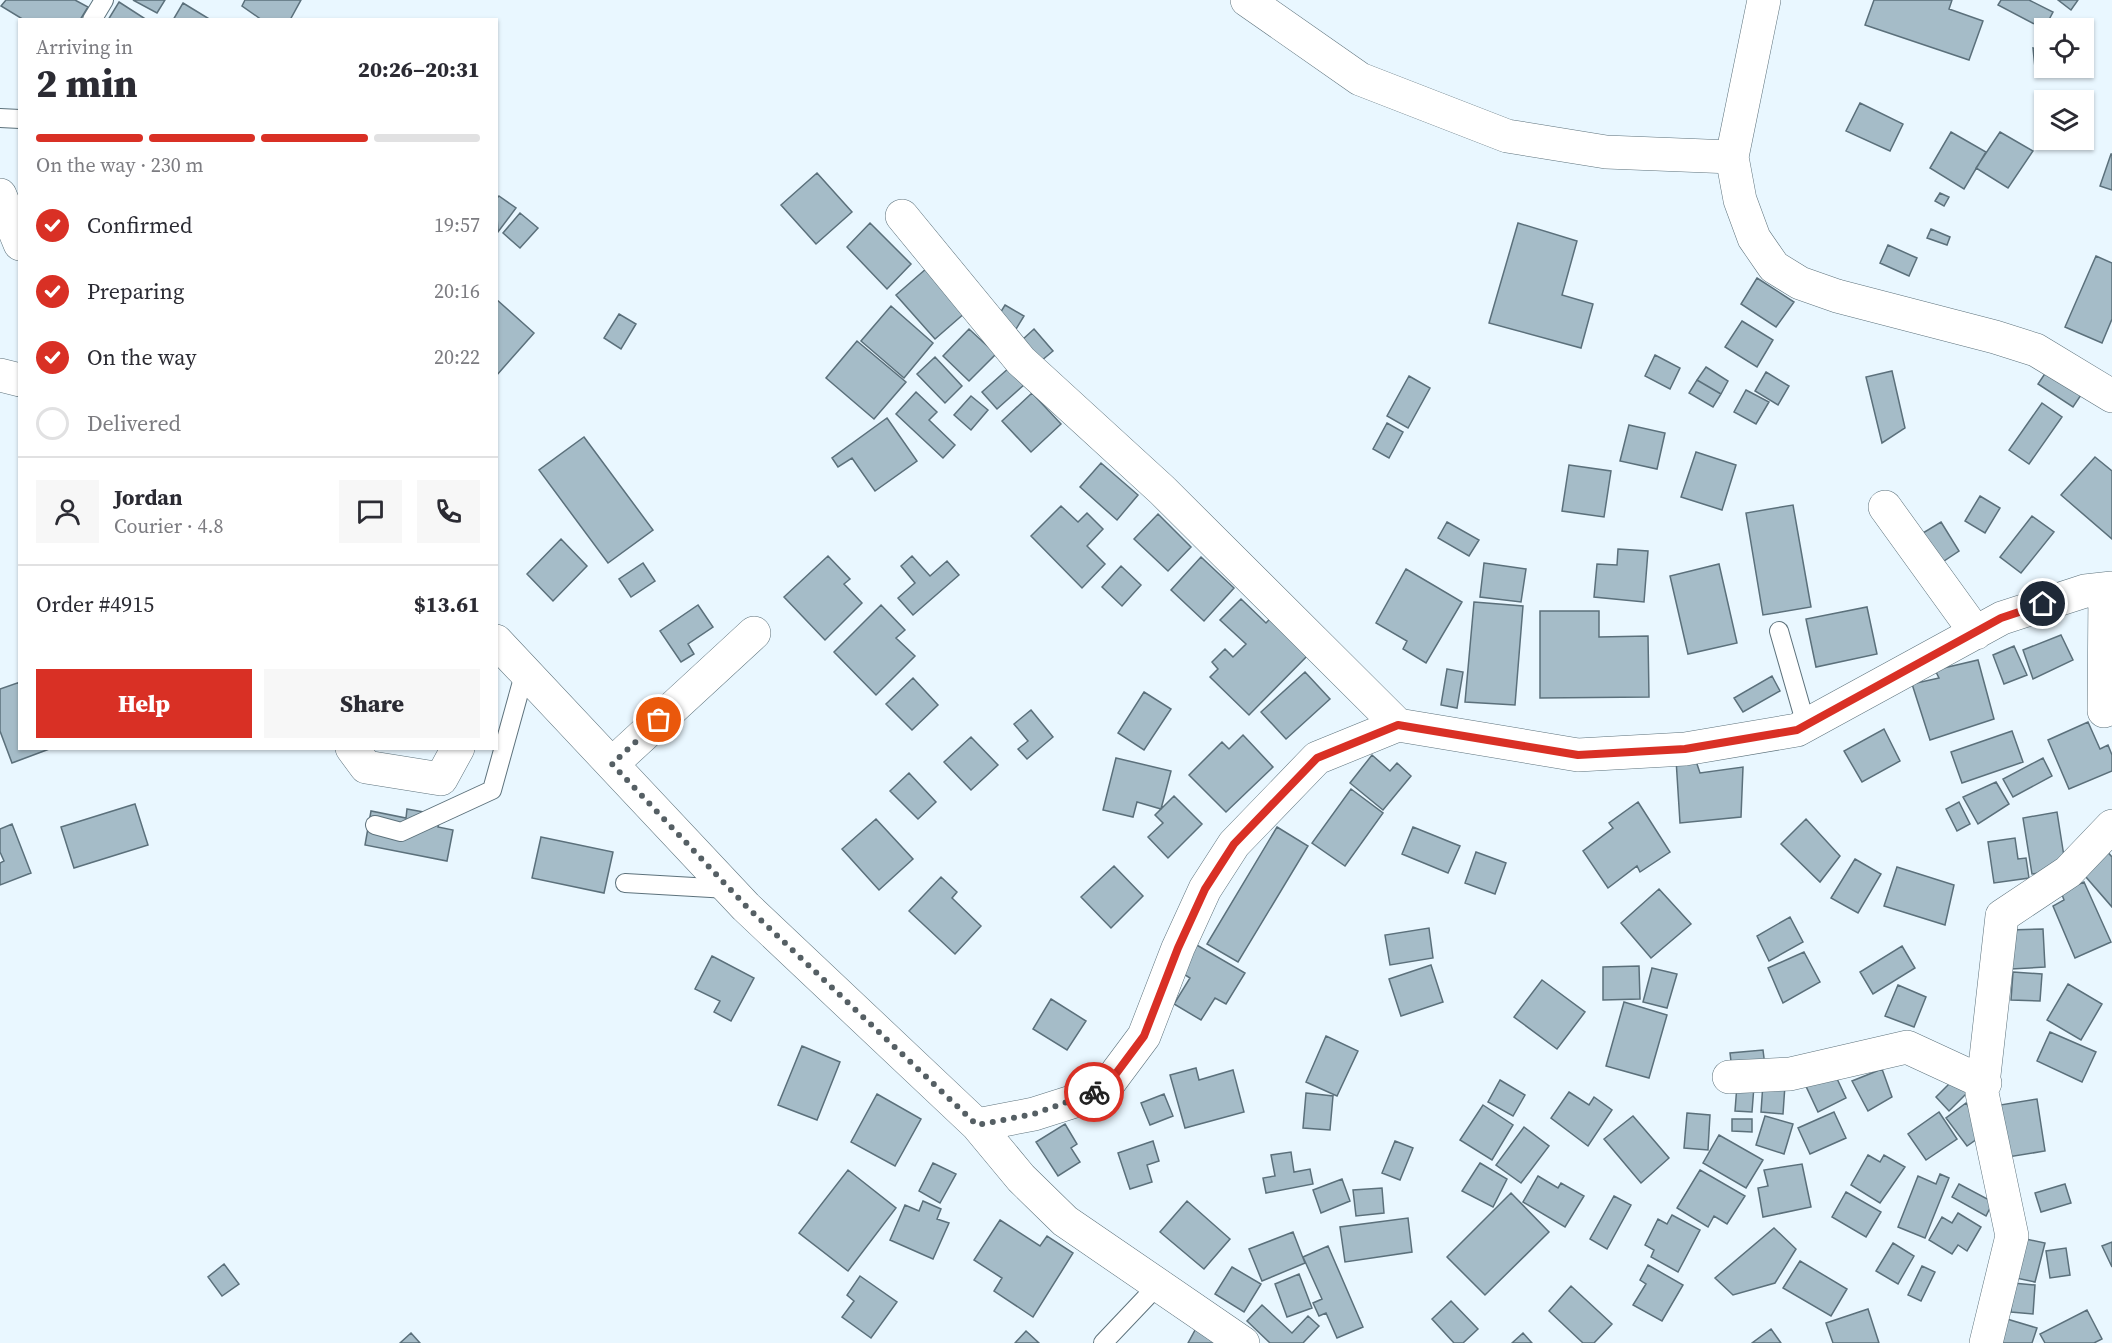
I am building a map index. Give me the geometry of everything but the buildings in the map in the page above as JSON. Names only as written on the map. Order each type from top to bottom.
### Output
[{"type":"street","points":[[1247,0],[1360,79],[1507,136],[1606,152],[1732,157]]},
{"type":"street","points":[[1764,0],[1732,157],[1740,200],[1754,238],[1774,267],[1800,284],[1837,296],[2037,350],[2112,396]]},
{"type":"street","points":[[0,195],[18,239]]},
{"type":"street","points":[[902,216],[1020,361],[1162,490],[1398,725]]},
{"type":"street","points":[[0,375],[18,380]]},
{"type":"street","points":[[1885,507],[1976,633]]},
{"type":"street","points":[[977,1125],[1034,1114],[1077,1100],[1106,1087],[1144,1036],[1178,948],[1205,889],[1234,844],[1317,758],[1398,725],[1578,755],[1685,749],[1797,730],[2001,618],[2085,591],[2108,589],[2104,711]]},
{"type":"street","points":[[612,764],[754,633]]},
{"type":"street","points":[[498,643],[730,889],[977,1125],[1021,1178],[1065,1221],[1243,1343]]},
{"type":"street","points":[[353,750],[366,767],[441,779],[457,750]]},
{"type":"street","points":[[1986,1343],[2012,1236],[1982,1093],[1985,1083],[2002,916],[2068,872],[2112,826]]},
{"type":"street","points":[[1729,1077],[1790,1074],[1907,1047],[1985,1083]]},
{"type":"lane","points":[[93,18],[104,0]]},
{"type":"lane","points":[[0,118],[18,119]]},
{"type":"lane","points":[[1779,631],[1806,725]]},
{"type":"lane","points":[[375,825],[401,832],[492,790],[525,671]]},
{"type":"lane","points":[[625,883],[730,889]]},
{"type":"lane","points":[[1103,1343],[1158,1285]]},
{"type":"way so far","points":[[659,720],[612,764],[746,906],[977,1125],[1034,1114],[1094,1092]]},
{"type":"route","points":[[1094,1092],[1106,1087],[1127,1062],[1144,1036],[1160,991],[1205,889],[1234,844],[1317,758],[1398,725],[1578,755],[1685,749],[1797,730],[2001,618],[2043,604]]}]
